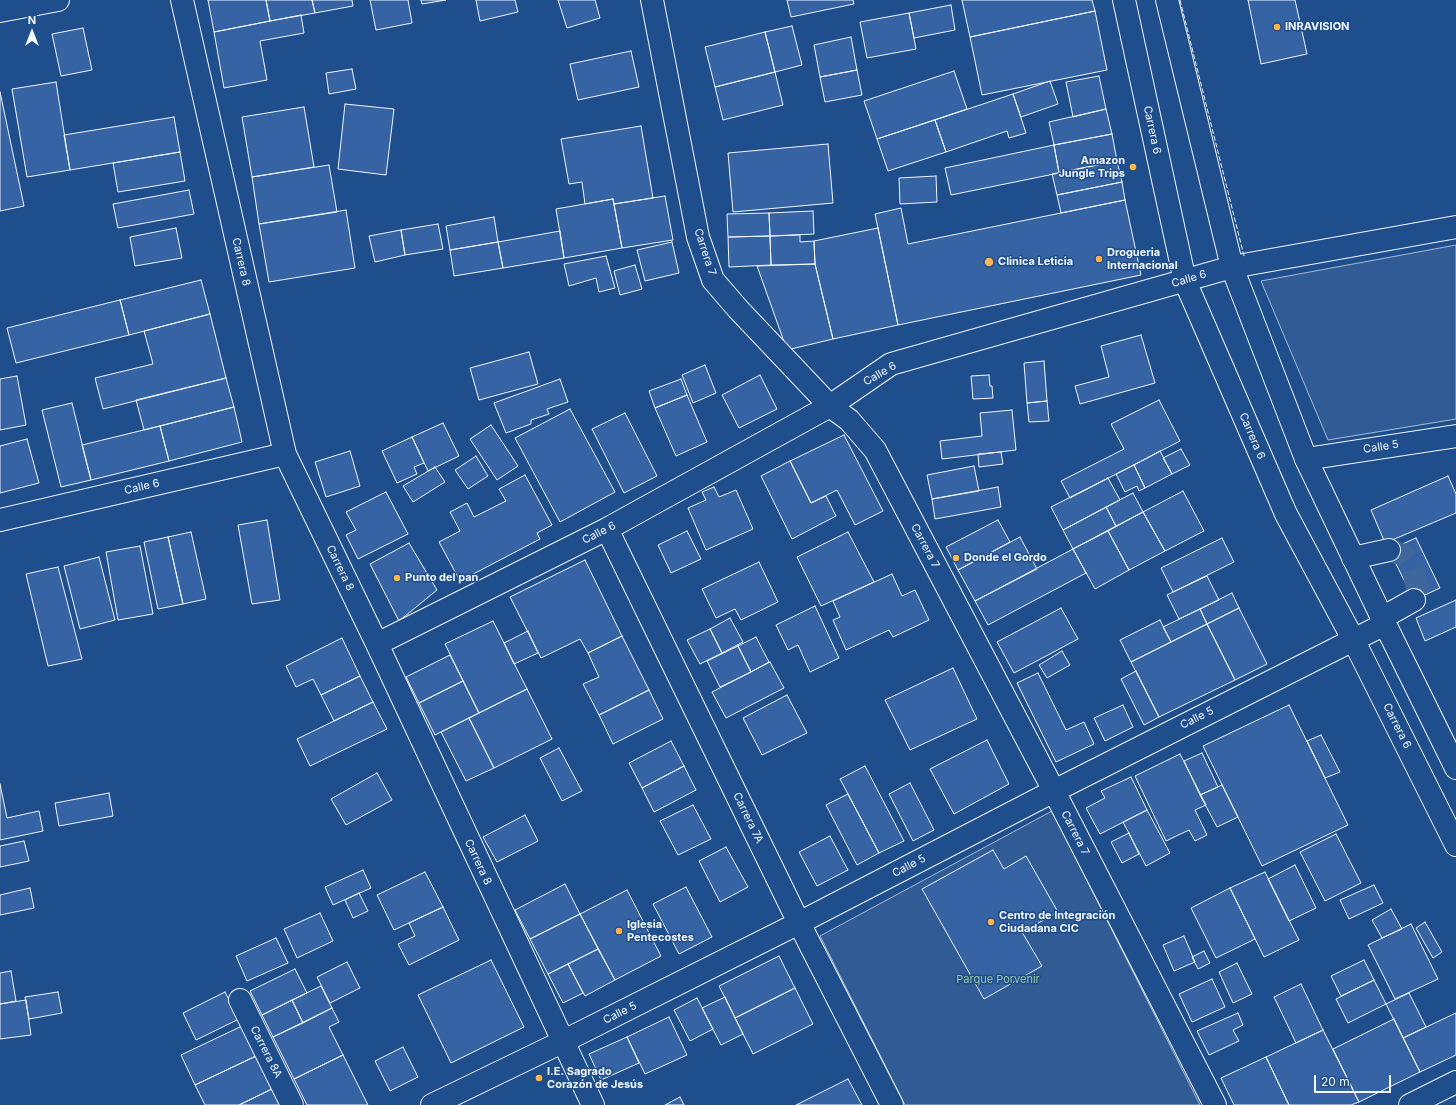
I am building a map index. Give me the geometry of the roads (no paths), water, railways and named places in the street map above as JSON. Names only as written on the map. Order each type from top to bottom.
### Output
[{"type":"street","points":[[0,11],[58,0]]},
{"type":"street","name":"Carrera 8","points":[[182,0],[285,454],[378,644],[562,1042],[593,1105]]},
{"type":"street","name":"Carrera 7","points":[[652,0],[698,237],[714,280],[738,309],[830,406],[849,420],[875,450],[1054,791],[1215,1105]]},
{"type":"street","name":"Carrera 6","points":[[1124,0],[1185,281],[1286,514],[1353,639],[1456,845]]},
{"type":"street","points":[[1167,0],[1232,267],[1306,459],[1383,621],[1456,768]]},
{"type":"street","name":"Calle 6","points":[[378,644],[607,529],[830,406],[891,364],[1232,267],[1456,227]]},
{"type":"street","name":"Calle 5","points":[[1306,459],[1456,436]]},
{"type":"street","name":"Calle 6","points":[[0,520],[285,454]]},
{"type":"street","name":"Carrera 7A","points":[[607,529],[799,923],[892,1105]]},
{"type":"street","points":[[1353,558],[1389,550]]},
{"type":"street","name":"Calle 5","points":[[432,1105],[562,1042],[799,923],[1353,639],[1414,600]]},
{"type":"street","name":"Carrera 8A","points":[[240,1000],[292,1105]]},
{"type":"street","points":[[1410,1105],[1456,1082]]},
{"type":"tunnel","points":[[1389,550],[1404,555],[1411,565],[1417,588],[1414,600]]},
{"type":"place","name":"INRAVISION","points":[[1277,27]]},
{"type":"place","name":"Amazon Jungle Trips","points":[[1133,167]]},
{"type":"place","name":"Drogueria Internacional","points":[[1099,259]]},
{"type":"place","name":"Clinica Leticia","points":[[989,262]]},
{"type":"place","name":"Donde el Gordo","points":[[956,558]]},
{"type":"place","name":"Punto del pan","points":[[397,578]]},
{"type":"place","name":"Centro de Integración Ciudadana CIC","points":[[991,922]]},
{"type":"place","name":"Iglesia Pentecostes","points":[[619,931]]},
{"type":"place","name":"I.E. Sagrado Corazón de Jesús","points":[[539,1078]]},
{"type":"park label","name":"Parque Porvenir","points":[[998,980]]}]
